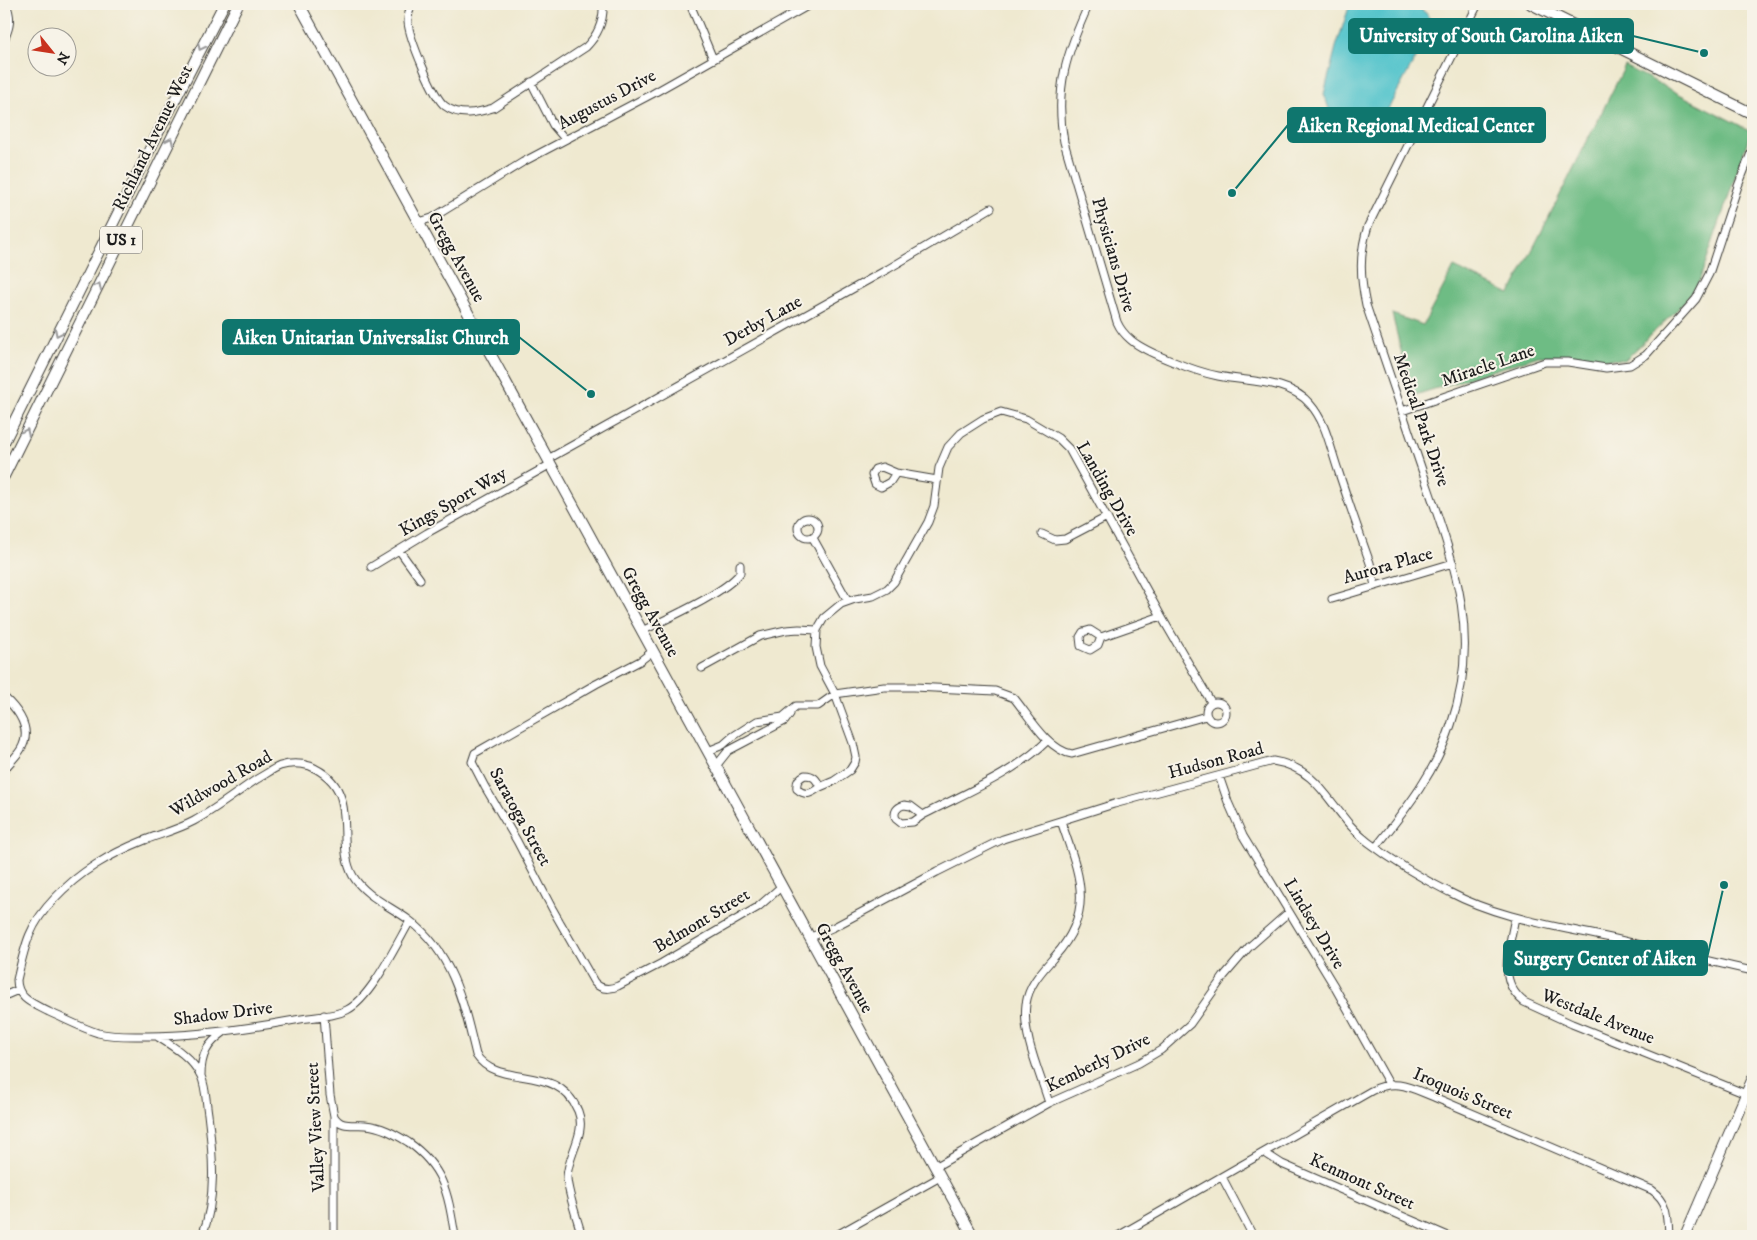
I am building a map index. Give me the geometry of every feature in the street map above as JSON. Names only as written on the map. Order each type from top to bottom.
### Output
[{"type":"street","points":[[4,40],[10,23],[6,4]]},
{"type":"street","name":"Richland Avenue West","points":[[4,442],[224,4]]},
{"type":"street","name":"Richland Avenue West","points":[[4,476],[238,4]]},
{"type":"street","name":"Gregg Avenue","points":[[299,4],[972,1236]]},
{"type":"street","points":[[412,4],[409,11],[408,24],[432,89],[445,106],[458,112],[475,113],[493,108],[562,64],[592,41],[602,20],[603,4]]},
{"type":"street","points":[[690,4],[714,59]]},
{"type":"street","name":"Augustus Drive","points":[[419,222],[432,218],[523,162],[652,94],[811,4]]},
{"type":"street","name":"Physicians Drive","points":[[1089,4],[1069,51],[1061,87],[1060,115],[1064,142],[1117,322],[1124,333],[1135,344],[1190,368],[1217,376],[1260,380],[1294,392],[1306,399],[1315,410],[1324,427],[1376,586]]},
{"type":"street","name":"Medical Park Drive","points":[[1376,847],[1410,804],[1429,776],[1445,742],[1457,705],[1463,669],[1464,636],[1462,603],[1453,563],[1366,306],[1361,272],[1362,249],[1368,226],[1478,4]]},
{"type":"street","points":[[1531,4],[1753,114]]},
{"type":"street","points":[[531,82],[554,125],[565,139]]},
{"type":"street","name":"Miracle Lane","points":[[1402,411],[1545,362],[1568,362],[1606,368],[1630,365],[1646,355],[1696,299],[1709,274],[1738,186],[1753,148]]},
{"type":"street","name":"Derby Lane","points":[[549,461],[888,269],[991,208]]},
{"type":"street","name":"Landing Drive","points":[[708,751],[723,745],[750,724],[764,719],[783,717],[796,706],[818,706],[835,694],[899,686],[1002,693],[1014,698],[1047,740],[1061,751],[1072,754],[1206,716],[1210,720],[1218,722],[1226,715],[1224,706],[1219,702],[1211,702],[1161,616],[1069,449],[1051,434],[1026,420],[1001,412],[990,415],[961,433],[948,448],[937,480],[934,506],[928,522],[894,582],[887,589],[873,596],[848,601],[829,613],[817,630]]},
{"type":"street","name":"Kings Sport Way","points":[[371,567],[549,461]]},
{"type":"street","points":[[896,473],[937,480]]},
{"type":"street","points":[[1042,534],[1055,540],[1065,539],[1107,517]]},
{"type":"street","points":[[812,538],[848,601]]},
{"type":"street","points":[[399,550],[420,579]]},
{"type":"street","name":"Aurora Place","points":[[1332,599],[1453,563]]},
{"type":"street","points":[[642,631],[732,582],[740,573],[740,565]]},
{"type":"street","points":[[1101,637],[1161,616]]},
{"type":"street","points":[[702,668],[760,636],[792,629],[817,630],[816,647],[820,666],[835,694],[853,742],[856,757],[853,766],[847,772],[820,787]]},
{"type":"street","name":"Saratoga Street","points":[[635,978],[608,989],[598,986],[594,982],[517,841],[485,787],[472,759],[475,753],[640,661],[653,651]]},
{"type":"street","points":[[4,697],[20,715],[26,732],[24,744],[4,770]]},
{"type":"street","points":[[1206,716],[1207,707],[1211,702]]},
{"type":"street","points":[[716,766],[728,751],[785,721],[796,706]]},
{"type":"street","points":[[923,815],[1000,776],[1029,757],[1047,740]]},
{"type":"street","name":"Hudson Road","points":[[809,938],[834,927],[1003,839],[1114,804],[1273,761],[1298,768],[1313,778],[1352,827],[1376,847],[1449,892],[1486,908],[1516,917],[1753,971]]},
{"type":"street","name":"Wildwood Road","points":[[18,990],[17,980],[28,936],[47,906],[72,880],[116,852],[195,820],[273,770],[290,764],[303,764],[315,769],[327,778],[336,789],[344,810],[346,852],[349,869],[367,892],[410,921],[433,943],[454,977],[462,998],[476,1055],[479,1060],[492,1069],[544,1080],[570,1096],[578,1110],[582,1124],[570,1162],[567,1179],[582,1236]]},
{"type":"street","name":"Lindsey Drive","points":[[1218,776],[1243,836],[1333,984],[1389,1084]]},
{"type":"street","points":[[1049,1103],[1029,1040],[1026,1026],[1026,1006],[1034,982],[1063,946],[1081,908],[1078,870],[1062,821]]},
{"type":"street","name":"Belmont Street","points":[[635,978],[758,907],[782,886]]},
{"type":"street","name":"Kemberly Drive","points":[[934,1167],[1049,1103],[1138,1063],[1171,1042],[1190,1024],[1236,961],[1263,933],[1289,912]]},
{"type":"street","name":"Westdale Avenue","points":[[1516,917],[1506,972],[1510,986],[1524,1002],[1572,1024],[1746,1094]]},
{"type":"street","name":"Shadow Drive","points":[[18,990],[24,998],[44,1009],[92,1030],[110,1035],[158,1036],[224,1032],[339,1013],[359,1001],[383,968],[410,921]]},
{"type":"street","points":[[4,996],[18,990]]},
{"type":"street","name":"Valley View Street","points":[[324,1015],[330,1095],[334,1116],[334,1236]]},
{"type":"street","points":[[202,1236],[212,1188],[209,1125],[201,1076],[201,1064],[205,1050],[224,1032]]},
{"type":"street","points":[[158,1036],[184,1056],[201,1076]]},
{"type":"street","points":[[1685,1236],[1753,1078]]},
{"type":"street","name":"Iroquois Street","points":[[1118,1236],[1371,1091],[1389,1084],[1401,1084],[1652,1190],[1662,1198],[1666,1206],[1668,1236]]},
{"type":"street","points":[[334,1116],[336,1120],[343,1124],[381,1128],[398,1135],[426,1155],[440,1177],[449,1204],[455,1236]]},
{"type":"street","name":"Kenmont Street","points":[[1265,1153],[1282,1164],[1448,1236]]},
{"type":"street","points":[[835,1236],[940,1177]]},
{"type":"street","points":[[1222,1177],[1253,1236]]},
{"type":"green space","points":[[1625,66],[1751,131],[1699,282],[1683,304],[1625,360],[1539,356],[1412,396],[1392,314],[1423,325],[1454,267],[1510,294]]},
{"type":"water","points":[[1350,4],[1414,4],[1426,13],[1429,18],[1421,48],[1388,109],[1368,129],[1348,131],[1340,127],[1330,112],[1324,94],[1336,47]]},
{"type":"place","name":"University of South Carolina Aiken","points":[[1704,53]]},
{"type":"place","name":"Aiken Regional Medical Center","points":[[1232,193]]},
{"type":"place","name":"Aiken Unitarian Universalist Church","points":[[591,394]]},
{"type":"place","name":"Surgery Center of Aiken","points":[[1724,885]]}]
